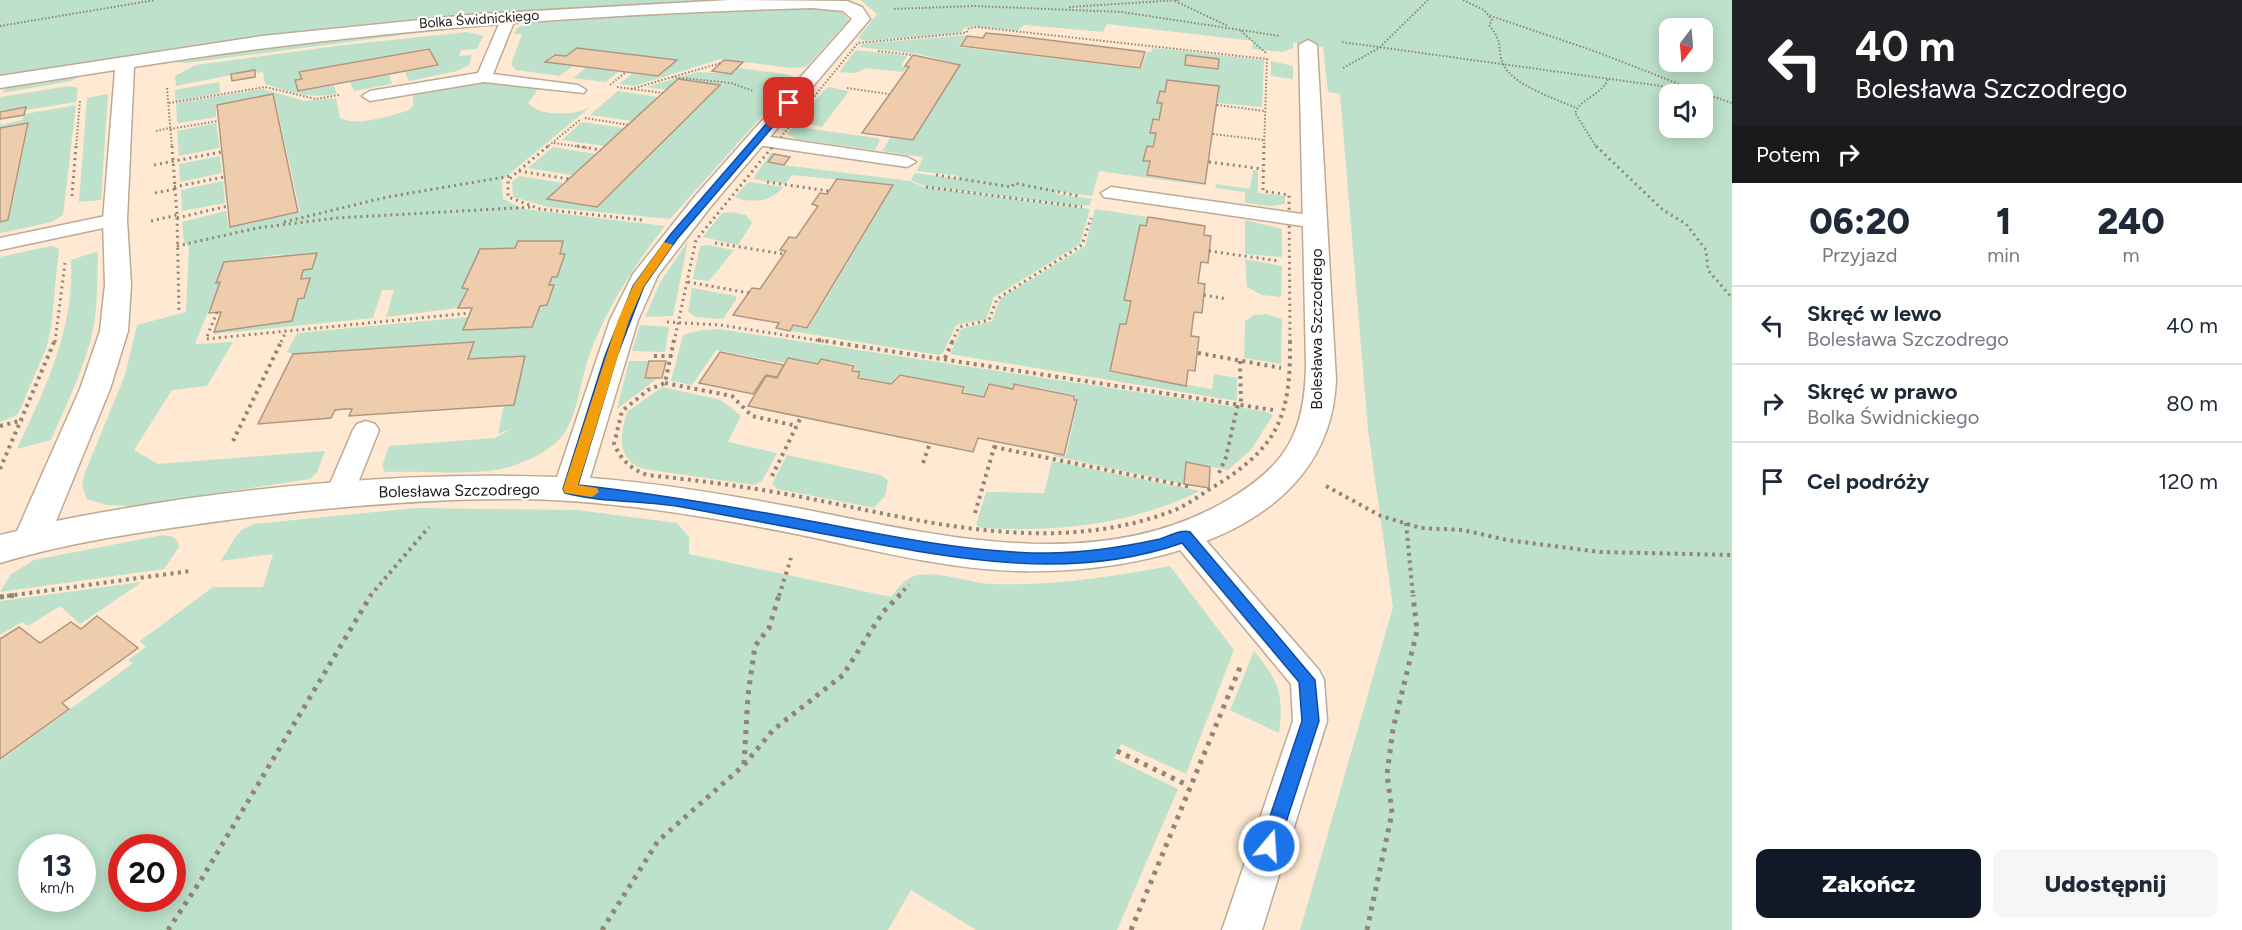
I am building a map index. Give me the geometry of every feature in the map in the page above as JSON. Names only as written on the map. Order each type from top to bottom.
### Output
[{"type":"street","name":"Bolka Świdnickiego","points":[[0,82],[335,32],[509,17],[800,3],[833,4],[856,11]]},
{"type":"street","points":[[570,489],[624,320],[646,274],[690,232],[766,141],[776,117],[861,19],[856,11]]},
{"type":"street","name":"Bolesława Szczodrego","points":[[0,549],[31,539],[131,521],[340,493],[487,487],[570,489],[674,500],[932,549],[1016,559],[1064,559],[1112,554],[1163,544],[1185,536],[1238,511],[1262,495],[1291,468],[1308,442],[1315,426],[1318,406],[1302,220],[1308,52]]},
{"type":"street","points":[[31,539],[95,389],[114,331],[118,285],[115,220],[125,63]]},
{"type":"lane","points":[[484,77],[509,17]]},
{"type":"lane","points":[[370,96],[484,77],[578,90]]},
{"type":"lane","points":[[766,141],[907,166]]},
{"type":"lane","points":[[1112,193],[1302,220]]},
{"type":"lane","points":[[0,244],[115,220]]},
{"type":"lane","points":[[340,493],[366,430]]},
{"type":"lane","points":[[1185,536],[1307,680],[1311,700],[1310,721],[1242,930]]},
{"type":"path","points":[[0,26],[156,0]]},
{"type":"path","points":[[1173,0],[1236,29],[1308,52],[1334,71],[1347,67],[1395,37],[1428,0]]},
{"type":"path","points":[[1056,8],[1179,0]]},
{"type":"path","points":[[1463,0],[1488,15],[1589,49],[1679,84]]},
{"type":"path","points":[[856,11],[974,6],[1056,8],[1160,16],[1236,29],[1257,42],[1266,54]]},
{"type":"path","points":[[1488,15],[1492,20],[1489,25],[1500,39],[1503,64],[1509,72],[1531,88],[1577,108]]},
{"type":"path","points":[[665,383],[687,282],[690,232],[746,179],[766,141],[822,85],[858,43],[966,33],[969,28],[977,27],[1267,59],[1263,191],[1289,195],[1302,220],[1289,262],[1290,370],[1283,412],[1273,439],[1212,491],[1176,509],[1145,519],[1089,531],[1030,535],[969,531],[765,490],[647,475],[634,471],[623,462],[614,444],[622,411],[648,390],[665,383],[732,396],[752,416],[797,426]]},
{"type":"path","points":[[1308,52],[1383,45],[1659,86]]},
{"type":"path","points":[[854,48],[865,50]]},
{"type":"path","points":[[877,51],[912,55]]},
{"type":"path","points":[[165,56],[177,218],[179,312]]},
{"type":"path","points":[[631,89],[721,63]]},
{"type":"path","points":[[626,72],[610,85],[663,93]]},
{"type":"path","points":[[672,77],[731,83],[750,89],[776,117]]},
{"type":"path","points":[[1608,79],[1606,87],[1579,104],[1575,113],[1580,124],[1599,151],[1663,210],[1686,224],[1706,250],[1708,270],[1732,298]]},
{"type":"path","points":[[259,81],[259,88]]},
{"type":"path","points":[[822,85],[833,87]]},
{"type":"path","points":[[224,87],[224,94]]},
{"type":"path","points":[[844,88],[889,94]]},
{"type":"path","points":[[1713,96],[1732,103]]},
{"type":"path","points":[[1217,105],[1265,111]]},
{"type":"path","points":[[590,110],[508,180],[508,197],[535,207],[690,232],[784,254]]},
{"type":"path","points":[[582,118],[629,125]]},
{"type":"path","points":[[170,129],[218,121]]},
{"type":"path","points":[[1213,134],[1264,140]]},
{"type":"path","points":[[553,142],[602,150]]},
{"type":"path","points":[[118,172],[221,152]]},
{"type":"path","points":[[1209,162],[1263,169]]},
{"type":"path","points":[[945,358],[959,327],[989,320],[997,299],[1082,245],[1092,208],[1066,207],[924,187],[909,180],[907,166],[1012,187],[1014,183],[1083,196]]},
{"type":"path","points":[[518,171],[569,179]]},
{"type":"path","points":[[177,246],[387,197],[513,176]]},
{"type":"path","points":[[174,187],[224,177]]},
{"type":"path","points":[[746,179],[829,191]]},
{"type":"path","points":[[177,218],[228,207]]},
{"type":"path","points":[[256,228],[336,218],[535,207]]},
{"type":"path","points":[[1209,251],[1289,262]]},
{"type":"path","points":[[687,282],[749,293]]},
{"type":"path","points":[[1203,295],[1227,299]]},
{"type":"path","points":[[217,312],[206,339],[470,312]]},
{"type":"path","points":[[624,320],[720,325],[1283,412]]},
{"type":"path","points":[[233,441],[286,332]]},
{"type":"path","points":[[1198,353],[1290,370]]},
{"type":"path","points":[[1212,491],[1226,456],[1239,405],[1240,361]]},
{"type":"path","points":[[765,490],[801,417]]},
{"type":"path","points":[[0,426],[23,420]]},
{"type":"path","points":[[969,531],[996,441]]},
{"type":"path","points":[[923,463],[930,443]]},
{"type":"path","points":[[994,447],[1212,491]]},
{"type":"path","points":[[1258,453],[1381,516],[1421,528],[1463,530],[1507,540],[1599,552],[1732,555]]},
{"type":"path","points":[[176,930],[169,929],[201,880],[374,589],[429,528],[487,487]]},
{"type":"path","points":[[744,765],[748,695],[755,646],[769,628],[799,522]]},
{"type":"path","points":[[1367,930],[1392,813],[1387,774],[1393,729],[1417,631],[1406,523]]},
{"type":"path","points":[[602,930],[658,841],[744,765],[773,729],[843,675],[884,612],[917,575],[932,549]]},
{"type":"path","points":[[0,597],[190,571]]},
{"type":"path","points":[[1131,930],[1189,786],[1246,654]]},
{"type":"path","points":[[1117,751],[1189,786]]},
{"type":"green space","points":[[0,0],[739,0],[524,10],[363,24],[232,41],[0,77]]},
{"type":"green space","points":[[860,0],[1732,0],[1732,930],[1300,930],[1393,607],[1368,430],[1340,94],[1328,92],[1323,47],[1293,43],[1293,48],[1283,52],[1252,49],[1253,41],[1107,24],[1103,32],[1024,25],[1018,31],[971,26],[964,28],[961,33],[865,41],[858,38],[877,14]]},
{"type":"green space","points":[[821,8],[843,13],[849,20],[806,67],[790,68],[721,59],[634,86],[619,84],[632,74],[659,77],[677,60],[577,48],[566,56],[554,54],[544,62],[573,66],[560,76],[516,70],[511,64],[522,34],[514,34],[517,28],[543,19]]},
{"type":"green space","points":[[471,26],[186,63],[173,62],[294,42]]},
{"type":"green space","points":[[467,32],[483,36],[477,49],[461,50],[459,56],[472,55],[469,65],[457,71],[409,81],[405,72],[439,66],[429,48],[298,72],[301,79],[295,81],[298,91],[334,85],[337,94],[309,95],[283,90],[265,84],[263,72],[257,73],[256,70],[176,86],[175,76],[196,65],[344,45]]},
{"type":"green space","points":[[966,35],[959,47],[1141,69],[1147,52],[1151,52],[1153,48],[1264,60],[1262,107],[1218,103],[1219,86],[1167,80],[1165,91],[1159,91],[1157,103],[1162,104],[1158,120],[1153,119],[1149,132],[1155,134],[1152,146],[1146,146],[1143,160],[1149,162],[1146,175],[1207,186],[1099,171],[1092,196],[1056,191],[1056,194],[1092,199],[1090,205],[1079,206],[925,186],[911,180],[915,173],[957,179],[959,176],[917,171],[923,157],[882,151],[890,138],[914,140],[960,65],[919,54],[859,47],[862,44]]},
{"type":"green space","points":[[856,50],[907,56],[901,66],[907,67],[903,72],[866,68],[856,73],[839,72]]},
{"type":"green space","points":[[1271,61],[1293,66],[1293,79],[1271,76]]},
{"type":"green space","points":[[586,68],[618,72],[606,82],[573,78]]},
{"type":"green space","points":[[738,68],[785,74],[796,78],[670,219],[548,207],[513,197],[512,182],[519,176],[563,183],[547,199],[598,207],[720,85],[678,79],[666,90],[646,87],[698,72],[732,74]]},
{"type":"green space","points":[[389,75],[392,84],[354,91],[350,82]]},
{"type":"green space","points":[[79,76],[71,81],[2,93],[7,87]]},
{"type":"green space","points":[[219,82],[220,93],[175,101],[175,90]]},
{"type":"green space","points":[[484,82],[535,87],[537,91],[528,103],[533,108],[549,113],[576,112],[590,107],[502,180],[503,199],[524,209],[665,226],[631,273],[603,322],[588,359],[573,416],[565,432],[555,444],[534,457],[500,469],[468,472],[385,472],[382,466],[389,446],[495,438],[513,428],[498,434],[503,409],[505,406],[514,405],[525,356],[468,359],[474,342],[293,354],[287,352],[297,333],[468,317],[464,330],[532,327],[540,306],[548,305],[554,285],[549,285],[552,277],[557,277],[565,254],[560,254],[563,241],[519,241],[515,248],[463,288],[468,289],[458,308],[386,317],[394,290],[382,290],[373,318],[214,334],[214,332],[292,321],[298,299],[304,298],[309,278],[301,279],[303,270],[312,269],[316,253],[283,257],[283,254],[224,262],[216,282],[220,282],[195,344],[233,342],[207,386],[172,390],[134,450],[158,464],[325,451],[317,472],[310,479],[131,506],[107,505],[87,499],[82,486],[84,475],[125,375],[137,325],[186,312],[189,247],[184,242],[182,222],[226,211],[229,228],[300,212],[274,94],[216,105],[216,117],[180,123],[177,122],[176,103],[262,89],[305,101],[336,98],[340,118],[364,121],[407,111],[413,106],[413,96],[420,91]]},
{"type":"green space","points":[[69,86],[78,88],[76,102],[26,110],[26,107],[0,111],[0,97]]},
{"type":"green space","points":[[829,87],[849,91],[822,127],[797,122],[825,89]]},
{"type":"green space","points":[[618,91],[658,97],[632,121],[590,115]]},
{"type":"green space","points":[[108,94],[101,200],[79,202],[87,98]]},
{"type":"green space","points":[[76,105],[63,215],[52,222],[0,233],[0,223],[9,220],[29,123],[0,128],[0,119],[1,125],[22,120],[25,114]]},
{"type":"green space","points":[[582,122],[624,128],[605,146],[562,140]]},
{"type":"green space","points":[[216,123],[220,148],[179,156],[177,131]]},
{"type":"green space","points":[[792,128],[880,140],[875,150],[796,139],[787,134]]},
{"type":"green space","points":[[553,147],[596,154],[572,175],[528,168]]},
{"type":"green space","points":[[771,153],[775,153],[768,163],[910,181],[924,187],[1090,209],[1080,244],[994,297],[986,319],[956,325],[943,353],[939,355],[791,331],[793,326],[808,329],[894,185],[792,175],[785,184],[753,179]]},
{"type":"green space","points":[[220,156],[222,173],[180,182],[179,164]]},
{"type":"green space","points":[[1253,170],[1258,171],[1258,193],[1285,196],[1285,204],[1272,206],[1245,203],[1245,192],[1215,188],[1216,184],[1250,189]]},
{"type":"green space","points":[[223,181],[225,203],[182,211],[181,190]]},
{"type":"green space","points":[[747,183],[783,187],[767,199],[748,201],[735,197]]},
{"type":"green space","points":[[1095,209],[1148,217],[1146,225],[1140,225],[1124,300],[1130,301],[1125,324],[1120,323],[1109,372],[1212,389],[1214,374],[1237,378],[1237,401],[950,354],[961,329],[992,321],[1000,299],[1085,246]]},
{"type":"green space","points":[[722,213],[746,215],[752,223],[738,245],[703,237]]},
{"type":"green space","points":[[1245,220],[1282,229],[1282,257],[1245,254]]},
{"type":"green space","points":[[688,241],[673,316],[645,317],[661,281]]},
{"type":"green space","points":[[707,245],[734,250],[709,281],[693,279],[700,246]]},
{"type":"green space","points":[[51,246],[59,248],[51,328],[46,349],[19,412],[0,422],[0,257]]},
{"type":"green space","points":[[98,251],[95,317],[88,349],[77,380],[51,440],[17,449],[38,404],[63,334],[71,285],[71,260]]},
{"type":"green space","points":[[1245,259],[1282,266],[1281,297],[1262,295],[1247,287]]},
{"type":"green space","points":[[692,288],[736,296],[736,300],[723,319],[696,317],[688,312]]},
{"type":"green space","points":[[1266,314],[1282,319],[1281,364],[1244,358],[1245,321],[1254,315]]},
{"type":"green space","points":[[640,325],[669,327],[665,352],[632,351]]},
{"type":"green space","points":[[719,329],[1237,407],[1268,412],[1273,415],[1251,450],[1228,470],[1186,462],[1184,484],[1054,456],[1054,454],[1066,456],[1078,400],[1075,400],[1075,395],[1013,383],[1012,388],[987,384],[984,396],[964,392],[965,387],[899,374],[890,383],[859,377],[862,372],[854,370],[856,365],[820,359],[818,363],[788,358],[784,363],[716,350],[692,385],[671,381],[683,335],[701,330]]},
{"type":"green space","points":[[629,361],[648,361],[644,379],[658,378],[617,409]]},
{"type":"green space","points":[[662,387],[721,400],[741,416],[728,442],[777,453],[762,481],[754,485],[644,469],[635,465],[624,453],[622,445],[627,412]]},
{"type":"green space","points":[[787,455],[880,475],[888,480],[885,496],[874,508],[777,489],[772,484]]},
{"type":"green space","points":[[1052,461],[1200,491],[1147,512],[1094,524],[1039,529],[982,528],[976,525],[986,492],[1044,493]]},
{"type":"green space","points":[[415,508],[577,510],[677,523],[689,537],[689,554],[891,597],[906,580],[928,574],[992,584],[1037,584],[1103,577],[1170,566],[1234,650],[1186,774],[1121,744],[1114,758],[1178,789],[1117,930],[976,930],[911,890],[888,930],[0,930],[0,761],[133,663],[128,660],[146,647],[140,641],[213,587],[263,587],[273,554],[221,561],[241,530],[254,524]]},
{"type":"green space","points":[[163,535],[173,537],[179,547],[164,569],[0,592],[11,574],[34,560]]},
{"type":"green space","points":[[142,582],[80,624],[60,606],[28,626],[22,622],[0,635],[0,601]]},
{"type":"green space","points":[[1254,651],[1269,671],[1278,689],[1281,708],[1279,733],[1230,710]]},
{"type":"building","points":[[986,33],[1145,52],[1140,68],[961,46],[967,36],[983,38]]},
{"type":"building","points":[[577,48],[677,60],[658,76],[545,62],[555,55],[566,56]]},
{"type":"building","points":[[429,49],[438,65],[298,91],[295,80],[302,79],[299,72]]},
{"type":"building","points":[[913,55],[960,65],[913,140],[862,133],[909,67],[905,66]]},
{"type":"building","points":[[1186,55],[1219,59],[1218,69],[1185,65]]},
{"type":"building","points":[[724,60],[743,62],[731,74],[712,71]]},
{"type":"building","points":[[255,70],[255,77],[232,81],[231,74]]},
{"type":"building","points":[[678,79],[720,85],[597,207],[547,199]]},
{"type":"building","points":[[1167,80],[1219,86],[1205,184],[1147,175],[1150,161],[1143,161],[1147,146],[1153,147],[1156,133],[1150,133],[1153,119],[1159,120],[1162,103],[1157,103],[1160,91],[1165,92]]},
{"type":"building","points":[[273,94],[298,212],[230,227],[217,105]]},
{"type":"building","points":[[26,107],[24,115],[0,119],[0,112]]},
{"type":"building","points":[[28,123],[8,220],[0,222],[0,128]]},
{"type":"building","points":[[774,154],[790,157],[784,165],[768,162]]},
{"type":"building","points":[[837,179],[893,185],[807,328],[793,325],[790,331],[776,328],[779,323],[733,315],[752,288],[760,289],[786,251],[780,250],[789,237],[796,238],[818,206],[812,204],[820,193],[827,194]]},
{"type":"building","points":[[1148,217],[1205,226],[1204,235],[1211,236],[1208,263],[1201,262],[1198,283],[1205,284],[1202,313],[1194,312],[1191,336],[1199,337],[1195,371],[1188,370],[1186,386],[1110,371],[1120,324],[1126,324],[1131,301],[1124,300],[1140,225],[1146,226]]},
{"type":"building","points":[[518,241],[563,241],[560,254],[565,254],[557,277],[552,277],[549,285],[554,285],[547,305],[540,306],[532,327],[463,330],[472,308],[458,308],[468,289],[462,288],[480,249],[515,248]]},
{"type":"building","points":[[317,253],[312,269],[303,270],[301,279],[310,278],[304,298],[298,299],[292,321],[214,332],[221,312],[209,313],[220,282],[216,283],[224,262]]},
{"type":"building","points":[[474,342],[468,359],[525,356],[514,405],[349,416],[352,409],[345,409],[335,410],[331,418],[258,424],[293,354]]},
{"type":"building","points":[[720,352],[784,365],[777,377],[766,375],[753,394],[699,383]]},
{"type":"building","points":[[788,358],[818,364],[821,359],[854,366],[852,371],[860,372],[858,378],[891,384],[900,375],[964,387],[962,393],[984,397],[989,384],[1013,389],[1014,384],[1074,396],[1074,400],[1077,400],[1064,455],[978,438],[973,452],[748,406],[766,376],[777,378]]},
{"type":"building","points":[[649,361],[666,361],[662,378],[645,378]]},
{"type":"building","points":[[1186,462],[1210,467],[1209,488],[1184,484]]},
{"type":"building","points":[[97,616],[138,648],[62,703],[69,709],[0,759],[0,639],[19,627],[40,643],[71,622],[81,629]]},
{"type":"slow traffic","points":[[592,492],[570,489],[624,320],[646,274],[668,245]]},
{"type":"route","points":[[789,103],[704,200],[639,286],[611,356],[570,489],[674,500],[748,512],[932,549],[1016,559],[1064,559],[1112,554],[1163,544],[1185,536],[1307,680],[1311,700],[1310,721],[1269,846]]}]
